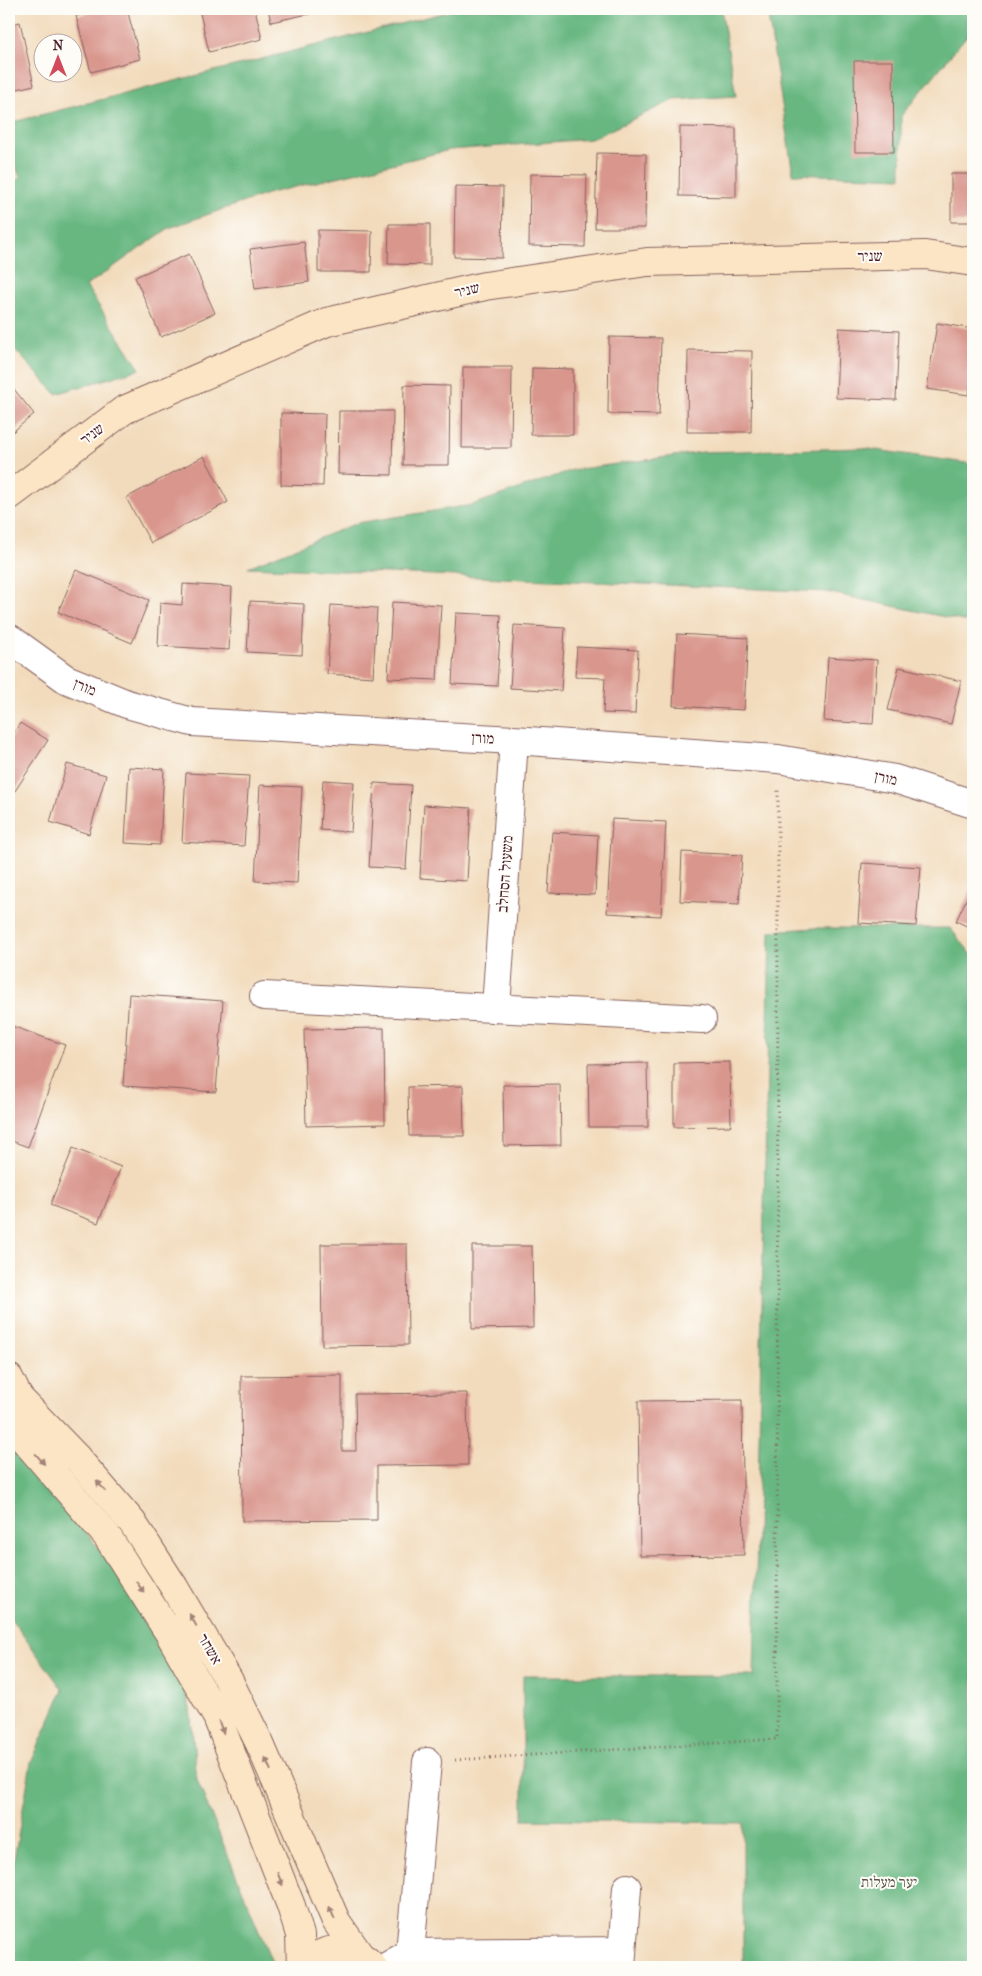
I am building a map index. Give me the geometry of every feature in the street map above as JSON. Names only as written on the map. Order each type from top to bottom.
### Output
[{"type":"main road","name":"שניר","points":[[9,496],[124,410],[327,322],[485,286],[647,262],[925,255],[973,262]]},
{"type":"main road","name":"אשחר","points":[[9,1378],[19,1398],[77,1458],[132,1522],[174,1587],[228,1679],[260,1744],[336,1921],[366,1961]]},
{"type":"main road","name":"אשחר","points":[[9,1422],[107,1536],[170,1633],[217,1717],[291,1906],[300,1935],[301,1967]]},
{"type":"main road","points":[[305,1967],[319,1954],[332,1950],[346,1950],[366,1961]]},
{"type":"street","name":"מורן","points":[[9,638],[66,680],[127,704],[192,722],[514,740],[778,759],[895,779],[973,804]]},
{"type":"street","name":"משעול הסחלב","points":[[496,1008],[514,740]]},
{"type":"street","points":[[264,996],[702,1019]]},
{"type":"street","points":[[410,1953],[427,1762]]},
{"type":"street","points":[[386,1967],[410,1953],[621,1959],[627,1888]]},
{"type":"path","points":[[427,1762],[777,1739],[778,759]]},
{"type":"green space","points":[[459,9],[721,9],[736,96],[674,100],[591,139],[450,150],[270,193],[169,228],[86,286],[140,369],[56,394],[9,343],[9,185],[20,178],[9,144],[9,123]]},
{"type":"green space","points":[[767,9],[973,9],[973,28],[901,116],[901,178],[793,174]]},
{"type":"green space","points":[[862,448],[973,464],[973,623],[826,592],[248,567],[357,523],[472,505],[573,470],[703,452]]},
{"type":"green space","name":"יער מעלות","points":[[815,928],[950,928],[973,956],[973,1967],[743,1967],[743,1823],[523,1820],[523,1676],[754,1676],[770,931]]},
{"type":"green space","points":[[9,1439],[50,1484],[146,1612],[179,1670],[190,1708],[197,1780],[274,1967],[9,1967],[9,1888],[31,1763],[63,1690],[9,1616]]},
{"type":"building","points":[[103,9],[127,9],[140,59],[91,72],[82,32],[80,32],[76,16]]},
{"type":"building","points":[[199,9],[255,9],[262,39],[209,52]]},
{"type":"building","points":[[268,9],[327,9],[327,10],[271,22]]},
{"type":"building","points":[[20,22],[34,85],[9,91],[9,25]]},
{"type":"building","points":[[854,61],[893,61],[894,152],[855,152]]},
{"type":"building","points":[[680,127],[736,128],[736,197],[679,196]]},
{"type":"building","points":[[597,153],[646,154],[645,228],[595,228]]},
{"type":"building","points":[[530,174],[587,175],[585,247],[529,246]]},
{"type":"building","points":[[951,174],[973,174],[973,222],[951,222]]},
{"type":"building","points":[[455,186],[503,187],[502,258],[454,257]]},
{"type":"building","points":[[389,224],[430,224],[430,265],[388,264]]},
{"type":"building","points":[[318,230],[372,231],[371,272],[318,272]]},
{"type":"building","points":[[304,242],[309,282],[255,289],[250,249]]},
{"type":"building","points":[[189,254],[215,313],[161,337],[135,277]]},
{"type":"building","points":[[937,323],[973,329],[973,364],[969,395],[927,389]]},
{"type":"building","points":[[839,328],[899,331],[896,400],[836,398]]},
{"type":"building","points":[[609,337],[661,338],[659,415],[608,414]]},
{"type":"building","points":[[688,350],[752,351],[751,432],[687,432]]},
{"type":"building","points":[[463,367],[512,367],[511,448],[462,448]]},
{"type":"building","points":[[532,368],[573,369],[573,435],[531,435]]},
{"type":"building","points":[[9,383],[34,414],[9,435]]},
{"type":"building","points":[[404,385],[450,386],[449,465],[403,465]]},
{"type":"building","points":[[339,411],[393,411],[392,475],[338,474]]},
{"type":"building","points":[[281,413],[325,414],[323,486],[281,485]]},
{"type":"building","points":[[204,456],[228,502],[151,543],[126,498]]},
{"type":"building","points":[[76,570],[149,600],[132,643],[58,612]]},
{"type":"building","points":[[183,584],[232,587],[229,650],[158,646],[160,603],[182,605]]},
{"type":"building","points":[[250,601],[304,604],[302,655],[247,652]]},
{"type":"building","points":[[392,602],[441,605],[437,680],[388,678]]},
{"type":"building","points":[[331,605],[377,608],[373,677],[327,674]]},
{"type":"building","points":[[456,613],[501,615],[497,686],[452,684]]},
{"type":"building","points":[[514,625],[565,628],[561,691],[510,688]]},
{"type":"building","points":[[677,634],[748,638],[744,710],[673,706]]},
{"type":"building","points":[[577,647],[638,650],[635,714],[603,713],[605,678],[575,677]]},
{"type":"building","points":[[828,657],[877,660],[873,724],[824,721]]},
{"type":"building","points":[[899,667],[961,681],[951,724],[888,710]]},
{"type":"building","points":[[20,723],[48,740],[15,791],[9,787],[9,741]]},
{"type":"building","points":[[67,764],[106,775],[89,834],[50,822]]},
{"type":"building","points":[[129,767],[164,769],[160,845],[125,843]]},
{"type":"building","points":[[186,773],[249,776],[244,846],[182,842]]},
{"type":"building","points":[[323,780],[354,782],[351,832],[320,830]]},
{"type":"building","points":[[374,783],[411,785],[406,869],[369,867]]},
{"type":"building","points":[[260,785],[302,787],[297,883],[255,881]]},
{"type":"building","points":[[424,805],[471,808],[467,881],[420,878]]},
{"type":"building","points":[[612,819],[666,822],[661,916],[607,913]]},
{"type":"building","points":[[552,832],[598,835],[595,895],[548,893]]},
{"type":"building","points":[[682,852],[742,855],[739,904],[680,901]]},
{"type":"building","points":[[862,863],[921,867],[916,926],[858,923]]},
{"type":"building","points":[[973,885],[973,929],[956,921]]},
{"type":"building","points":[[129,994],[223,1001],[216,1092],[123,1086]]},
{"type":"building","points":[[9,1025],[65,1045],[28,1147],[9,1140]]},
{"type":"building","points":[[384,1028],[385,1124],[306,1126],[304,1029]]},
{"type":"building","points":[[730,1062],[731,1126],[674,1127],[674,1063]]},
{"type":"building","points":[[647,1063],[648,1127],[589,1127],[588,1064]]},
{"type":"building","points":[[560,1084],[561,1145],[504,1146],[503,1085]]},
{"type":"building","points":[[463,1086],[464,1136],[409,1136],[408,1087]]},
{"type":"building","points":[[73,1148],[121,1167],[98,1223],[50,1205]]},
{"type":"building","points":[[321,1244],[407,1244],[408,1345],[322,1346]]},
{"type":"building","points":[[472,1246],[532,1246],[533,1328],[472,1329]]},
{"type":"building","points":[[342,1375],[342,1451],[356,1451],[355,1394],[467,1393],[468,1465],[377,1466],[377,1520],[242,1521],[241,1376]]},
{"type":"building","points":[[742,1400],[744,1555],[640,1556],[638,1401]]}]
